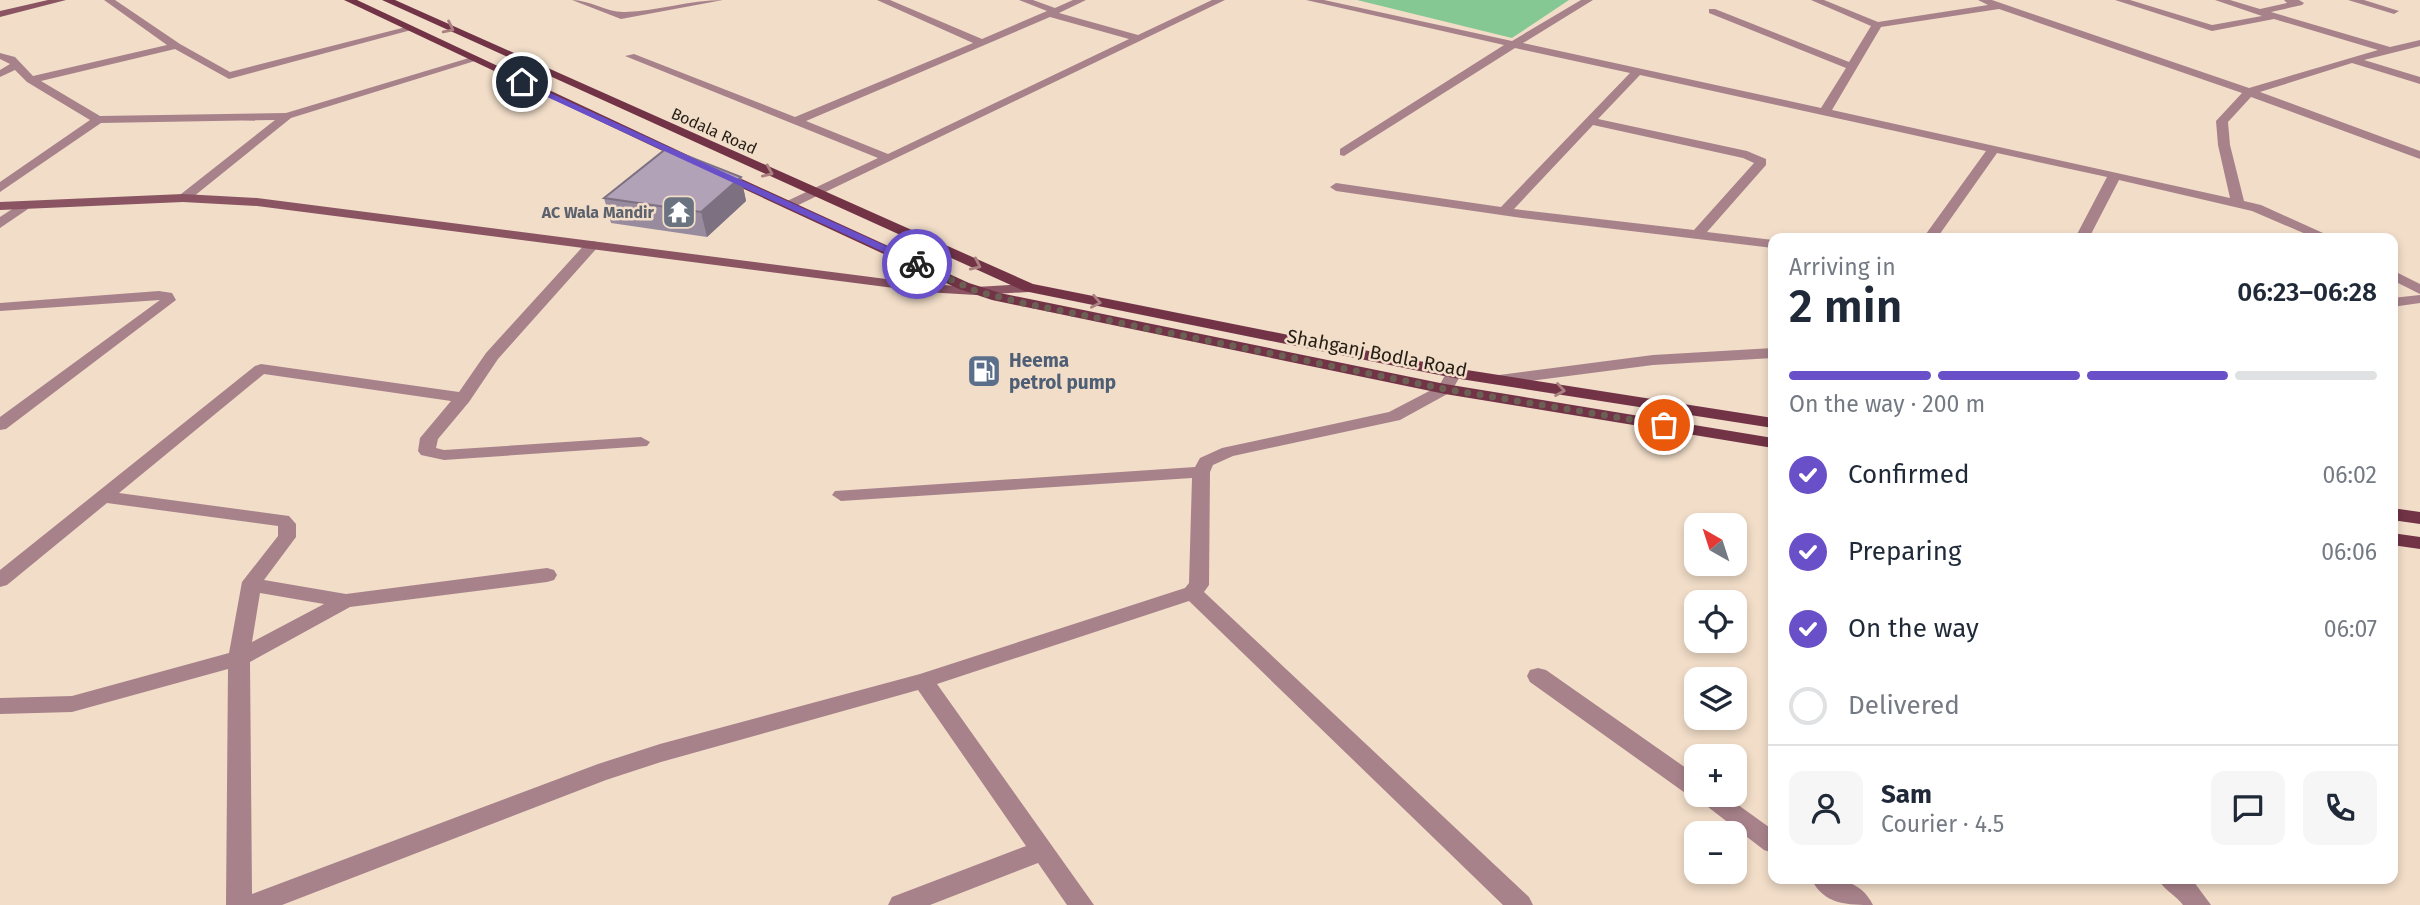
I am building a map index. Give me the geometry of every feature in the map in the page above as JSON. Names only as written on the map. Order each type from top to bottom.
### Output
[{"type":"main road","name":"Bodala Road","points":[[349,0],[473,60],[976,291]]},
{"type":"main road","name":"Bodala Road","points":[[387,0],[1029,288]]},
{"type":"main road","name":"Shahganj Bodla Road","points":[[1029,288],[1450,381],[1499,380],[1768,422]]},
{"type":"main road","name":"Shahganj Bodla Road","points":[[976,291],[1023,303],[1768,442]]},
{"type":"main road","points":[[2398,515],[2420,517]]},
{"type":"main road","points":[[2398,540],[2420,543]]},
{"type":"street","points":[[0,13],[61,0]]},
{"type":"street","points":[[109,0],[176,46],[229,76],[410,29]]},
{"type":"street","points":[[577,0],[621,16],[718,0]]},
{"type":"street","points":[[882,0],[982,43]]},
{"type":"street","points":[[1024,0],[1053,13],[1139,39]]},
{"type":"street","points":[[794,122],[1081,0]]},
{"type":"street","points":[[790,205],[1220,0]]},
{"type":"street","points":[[1311,0],[2115,175],[2238,204],[2274,215],[2315,233]]},
{"type":"street","points":[[1345,152],[1515,43],[1588,0]]},
{"type":"street","points":[[1816,0],[1877,24],[1999,6]]},
{"type":"street","points":[[1983,0],[2249,92],[2420,155]]},
{"type":"street","points":[[2120,0],[2212,28],[2275,17]]},
{"type":"street","points":[[2222,0],[2389,51]]},
{"type":"street","points":[[2258,12],[2299,3],[2288,0]]},
{"type":"street","points":[[2353,0],[2394,11]]},
{"type":"street","points":[[1712,11],[1851,66]]},
{"type":"street","points":[[1825,111],[1877,24]]},
{"type":"street","points":[[2238,204],[2221,121],[2249,92],[2352,60],[2420,43]]},
{"type":"street","points":[[31,80],[176,46]]},
{"type":"street","points":[[0,56],[12,59],[31,80],[94,115],[98,120]]},
{"type":"street","points":[[630,56],[888,158]]},
{"type":"street","points":[[0,188],[98,120],[287,116],[473,60]]},
{"type":"street","points":[[2352,60],[2420,81]]},
{"type":"street","points":[[0,74],[16,65]]},
{"type":"street","points":[[1504,211],[1639,70]]},
{"type":"street","points":[[183,198],[287,116]]},
{"type":"street","points":[[1590,121],[1747,155],[1762,162],[1697,235]]},
{"type":"street","points":[[1934,233],[1994,148]]},
{"type":"street","points":[[2085,233],[2115,175]]},
{"type":"street","points":[[1336,187],[1768,243]]},
{"type":"street","points":[[0,206],[183,198],[257,202],[925,288],[976,291],[1029,288]]},
{"type":"street","points":[[0,224],[23,206]]},
{"type":"street","points":[[592,245],[492,356],[463,398],[429,438],[427,451],[444,455],[641,442]]},
{"type":"street","points":[[2398,277],[2420,290]]},
{"type":"street","points":[[0,307],[159,295],[167,296],[169,300],[0,425]]},
{"type":"street","points":[[2398,302],[2420,299]]},
{"type":"street","points":[[1499,380],[1653,360],[1768,353]]},
{"type":"street","points":[[0,580],[261,369],[463,398]]},
{"type":"street","points":[[254,905],[598,773],[660,752],[923,681],[1192,593],[1199,585],[1201,472],[1206,462],[1228,452],[1394,416],[1450,381]]},
{"type":"street","points":[[841,495],[1201,472]]},
{"type":"street","points":[[103,496],[282,520],[287,524],[287,537],[252,585],[240,658],[239,905]]},
{"type":"street","points":[[252,585],[346,601],[547,575]]},
{"type":"street","points":[[1192,593],[1520,905]]},
{"type":"street","points":[[0,706],[72,704],[240,658],[346,601]]},
{"type":"street","points":[[1538,676],[1684,779]]},
{"type":"street","points":[[923,681],[1081,905]]},
{"type":"street","points":[[1723,807],[1768,839]]},
{"type":"street","points":[[901,905],[1042,851]]},
{"type":"street","points":[[1831,884],[1860,905]]},
{"type":"street","points":[[2180,884],[2186,888],[2198,905]]},
{"type":"green space","points":[[1357,0],[1569,0],[1512,38]]},
{"type":"building","points":[[667,148],[741,177],[701,212],[604,198]]},
{"type":"way so far","points":[[917,264],[976,291],[1023,303],[1445,389],[1664,425]]},
{"type":"place","name":"AC Wala Mandir","points":[[679,212]]},
{"type":"place","name":"Heema petrol pump","points":[[984,371]]},
{"type":"route","points":[[522,82],[917,264]]}]
